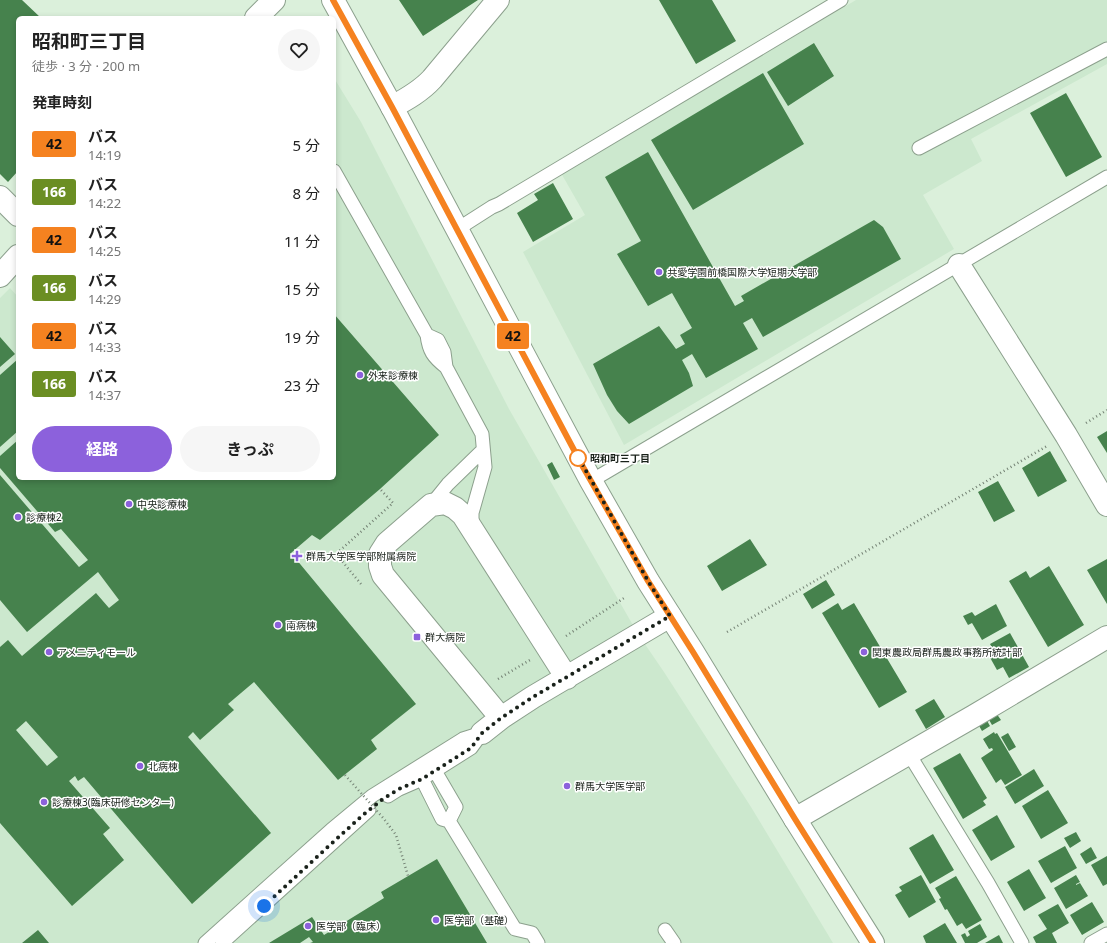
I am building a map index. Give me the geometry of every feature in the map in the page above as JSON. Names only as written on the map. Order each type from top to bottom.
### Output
[{"type":"street","points":[[258,16],[274,0]]},
{"type":"street","points":[[333,0],[392,107],[456,230],[591,481],[648,581],[873,943]]},
{"type":"street","points":[[392,107],[424,87],[432,79],[498,0]]},
{"type":"street","points":[[0,197],[16,213]]},
{"type":"street","points":[[0,276],[16,258]]},
{"type":"street","points":[[959,265],[1066,435],[1107,505]]},
{"type":"street","points":[[501,718],[383,575],[380,566],[380,554],[387,544],[431,505],[445,503],[455,508],[463,515],[567,678]]},
{"type":"street","points":[[482,733],[501,718],[533,697],[670,616]]},
{"type":"street","points":[[795,819],[909,754],[1107,637]]},
{"type":"lane","points":[[456,230],[492,207],[513,196],[841,0]]},
{"type":"lane","points":[[919,148],[1107,49]]},
{"type":"lane","points":[[336,175],[427,335],[428,347],[435,359],[446,367],[482,434],[485,467],[472,513],[472,528]]},
{"type":"lane","points":[[591,481],[1107,177]]},
{"type":"lane","points":[[431,505],[448,484],[483,450]]},
{"type":"lane","points":[[222,943],[287,886],[363,815],[399,789],[422,779],[471,748],[482,733]]},
{"type":"lane","points":[[205,943],[331,830],[372,796],[463,739],[482,733]]},
{"type":"lane","points":[[909,754],[1022,943]]},
{"type":"lane","points":[[435,771],[456,807],[449,821]]},
{"type":"lane","points":[[422,779],[442,819],[449,821],[515,929],[532,933],[538,943]]},
{"type":"lane","points":[[665,930],[674,943]]},
{"type":"lane","points":[[1091,943],[1107,934]]},
{"type":"path","points":[[727,632],[1107,410]]},
{"type":"path","points":[[361,584],[336,554],[393,504],[380,489]]},
{"type":"path","points":[[481,692],[497,680],[624,598]]},
{"type":"path","points":[[345,775],[384,819],[396,836],[408,876]]},
{"type":"shaded area","name":"共愛学園前橋国際大学短期大学部","points":[[856,0],[1107,0],[1107,64],[971,139],[982,161],[923,195],[954,249],[624,445],[523,252],[585,215],[561,173]]},
{"type":"shaded area","name":"群馬大学医学部附属病院","points":[[336,81],[361,122],[509,409],[638,634],[751,807],[833,943],[0,943],[0,298],[10,288],[16,295],[16,480],[336,480]]},
{"type":"building","points":[[0,0],[22,0],[39,16],[16,16],[16,173],[8,182],[0,174]]},
{"type":"building","points":[[399,0],[478,0],[423,36]]},
{"type":"building","points":[[659,0],[712,0],[736,41],[696,64]]},
{"type":"building","points":[[814,43],[834,76],[788,106],[767,72]]},
{"type":"building","points":[[763,73],[804,144],[693,210],[651,140]]},
{"type":"building","points":[[1066,93],[1102,157],[1066,177],[1030,113]]},
{"type":"building","points":[[648,152],[735,306],[744,301],[741,296],[874,220],[883,227],[901,259],[763,337],[752,318],[743,323],[758,349],[706,378],[692,354],[682,360],[689,373],[693,386],[629,424],[617,411],[607,395],[593,364],[659,326],[676,349],[685,344],[680,335],[692,328],[672,293],[648,306],[617,254],[641,241],[605,177]]},
{"type":"building","points":[[553,183],[573,219],[533,242],[517,213],[538,200],[534,194]]},
{"type":"building","points":[[336,316],[439,435],[380,489],[320,540],[312,535],[291,553],[416,704],[371,740],[377,749],[338,780],[254,682],[228,704],[234,710],[200,740],[193,732],[188,737],[271,833],[192,904],[84,777],[78,781],[75,776],[69,781],[110,828],[103,834],[124,860],[72,906],[0,823],[0,647],[8,640],[22,656],[96,593],[109,608],[119,600],[98,572],[27,632],[0,600],[0,475],[79,567],[88,560],[61,529],[55,532],[0,468],[0,456],[16,442],[16,480],[336,480]],"holes":[[[26,721],[58,757],[47,766],[16,730]]]},
{"type":"building","points":[[0,337],[15,354],[0,367]]},
{"type":"building","points":[[16,361],[16,433],[0,447],[0,375]]},
{"type":"building","points":[[1107,431],[1107,453],[1097,437]]},
{"type":"building","points":[[1050,451],[1067,481],[1038,497],[1022,468]]},
{"type":"building","points":[[552,462],[560,477],[554,480],[547,465]]},
{"type":"building","points":[[998,481],[1015,511],[994,522],[978,492]]},
{"type":"building","points":[[750,539],[767,565],[722,591],[707,566]]},
{"type":"building","points":[[1107,559],[1107,604],[1087,570]]},
{"type":"building","points":[[1049,566],[1084,625],[1048,647],[1009,581],[1026,571],[1030,578]]},
{"type":"building","points":[[826,580],[835,595],[812,609],[803,594]]},
{"type":"building","name":"関東農政局群馬農政事務所統計部","points":[[838,603],[842,610],[854,603],[907,692],[879,708],[822,613]]},
{"type":"building","points":[[996,604],[1007,626],[982,640],[972,623],[968,625],[963,616],[972,612],[975,616]]},
{"type":"building","points":[[1010,633],[1029,667],[1009,678],[1003,667],[997,670],[988,654],[994,651],[990,644]]},
{"type":"building","points":[[934,699],[945,717],[926,729],[915,710]]},
{"type":"building","points":[[996,713],[1001,720],[992,725],[988,718]]},
{"type":"building","points":[[986,719],[990,726],[982,731],[978,724]]},
{"type":"building","points":[[994,732],[995,734],[997,733],[1022,775],[1005,785],[1001,779],[996,783],[981,758],[993,750],[992,748],[989,749],[983,739]]},
{"type":"building","points":[[1008,733],[1016,747],[1009,751],[1001,737]]},
{"type":"building","points":[[960,753],[987,798],[983,801],[986,805],[963,819],[933,768]]},
{"type":"building","points":[[1034,769],[1044,786],[1015,804],[1005,787]]},
{"type":"building","points":[[1048,790],[1068,823],[1041,839],[1022,806]]},
{"type":"building","points":[[997,815],[1015,847],[991,861],[972,830]]},
{"type":"building","points":[[1076,832],[1081,841],[1070,848],[1064,838]]},
{"type":"building","points":[[933,834],[954,870],[930,884],[909,848]]},
{"type":"building","points":[[1065,846],[1077,868],[1051,883],[1038,861]]},
{"type":"building","points":[[1091,847],[1097,858],[1086,864],[1080,854]]},
{"type":"building","points":[[1107,856],[1107,884],[1103,886],[1091,865]]},
{"type":"building","name":"医学部（基礎）","points":[[437,859],[487,943],[310,943],[313,942],[309,937],[300,943],[269,943],[312,917],[324,935],[384,898],[381,892]]},
{"type":"building","points":[[1029,869],[1046,898],[1024,911],[1007,882]]},
{"type":"building","points":[[921,875],[936,902],[909,918],[895,895],[902,891],[899,887]]},
{"type":"building","points":[[1076,875],[1080,882],[1076,885],[1080,883],[1088,896],[1066,909],[1054,888]]},
{"type":"building","points":[[956,876],[982,920],[966,929],[962,923],[957,926],[947,909],[945,910],[939,899],[941,898],[935,888]]},
{"type":"building","points":[[1092,902],[1104,922],[1082,935],[1070,915]]},
{"type":"building","points":[[1058,904],[1069,923],[1052,933],[1057,943],[1036,943],[1033,937],[1047,929],[1038,915]]},
{"type":"building","points":[[945,923],[957,943],[926,943],[923,936]]},
{"type":"building","points":[[980,924],[987,937],[977,943],[965,943],[961,935],[965,933],[967,937],[970,935],[968,931]]},
{"type":"building","points":[[38,930],[49,943],[22,943]]},
{"type":"building","points":[[999,935],[1003,943],[985,943]]},
{"type":"bus line","name":"42","points":[[333,0],[392,107],[456,230],[612,519],[648,581],[873,943]]},
{"type":"place","name":"共愛学園前橋国際大学短期大学部","points":[[659,272]]},
{"type":"place","name":"外来診療棟","points":[[360,375]]},
{"type":"place","name":"昭和町三丁目","points":[[578,458]]},
{"type":"place","name":"中央診療棟","points":[[129,504]]},
{"type":"place","name":"診療棟2","points":[[18,517]]},
{"type":"place","name":"群馬大学医学部附属病院","points":[[297,556]]},
{"type":"place","name":"南病棟","points":[[278,625]]},
{"type":"place","name":"群大病院","points":[[417,637]]},
{"type":"place","name":"アメニティモール","points":[[49,652]]},
{"type":"place","name":"関東農政局群馬農政事務所統計部","points":[[864,652]]},
{"type":"place","name":"北病棟","points":[[140,766]]},
{"type":"place","name":"群馬大学医学部","points":[[567,786]]},
{"type":"place","name":"診療棟3(臨床研修センター)","points":[[44,802]]},
{"type":"place","name":"医学部（基礎）","points":[[436,920]]},
{"type":"place","name":"医学部（臨床）","points":[[308,926]]},
{"type":"route","points":[[264,906],[363,815],[383,799],[399,789],[422,779],[471,748],[482,733],[501,718],[533,697],[670,616],[648,581],[576,453],[578,458]]}]
